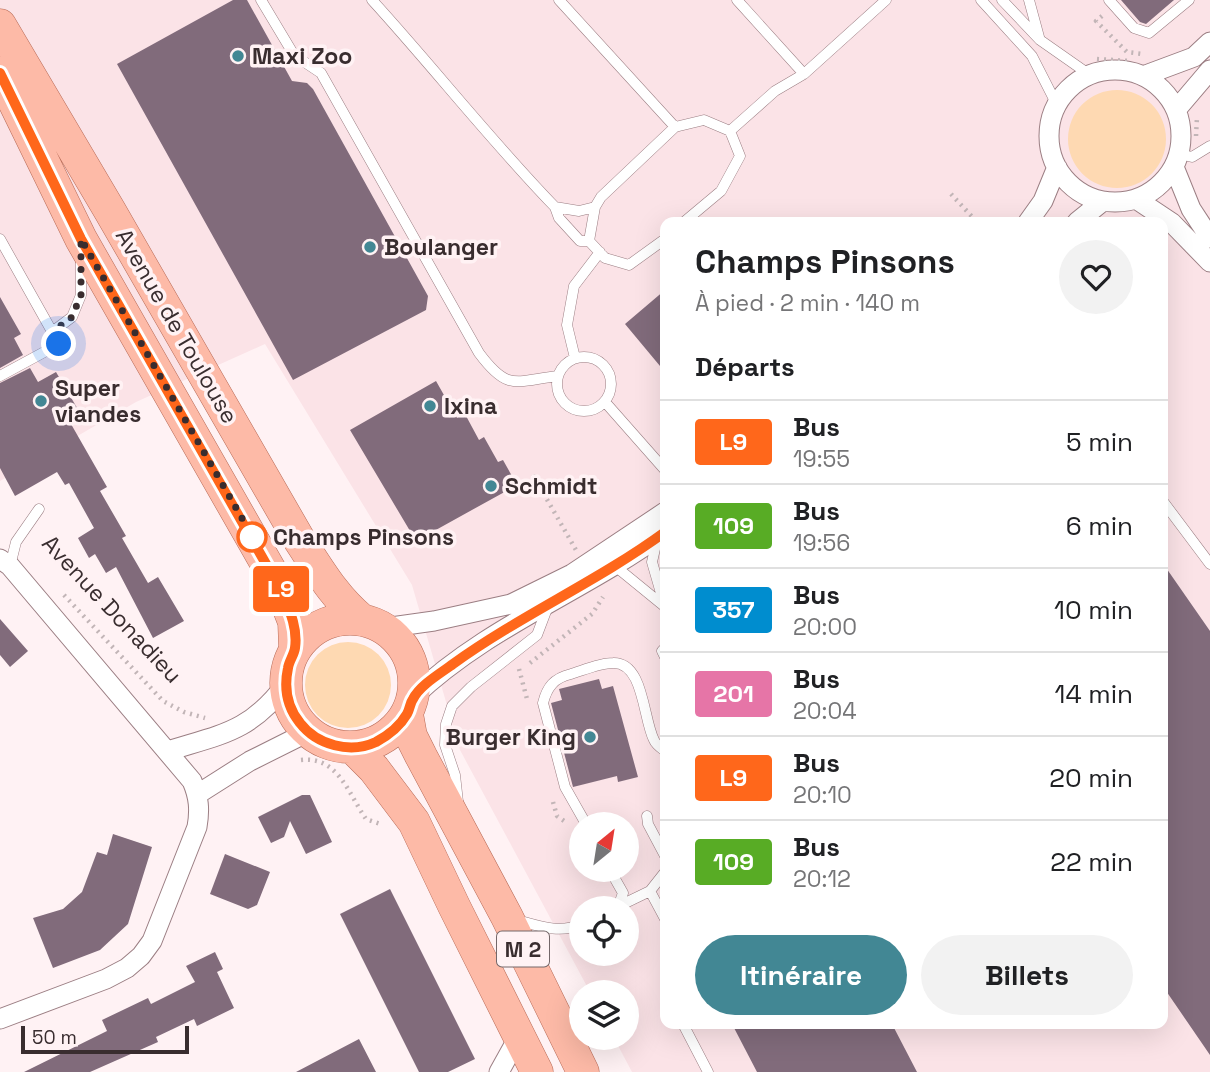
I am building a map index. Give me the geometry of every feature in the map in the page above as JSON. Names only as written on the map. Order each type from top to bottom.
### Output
[{"type":"main road","name":"Avenue de Toulouse","points":[[0,25],[300,541],[346,607],[373,624]]},
{"type":"main road","name":"Avenue de Toulouse","points":[[0,73],[81,239],[277,582],[294,622],[295,649]]},
{"type":"main road","points":[[343,619],[373,624],[397,638],[410,659],[415,682],[410,706],[394,731],[374,743],[352,748],[329,744],[308,732],[292,710],[286,684],[288,666],[295,649],[308,634],[324,624],[343,619]]},
{"type":"main road","name":"M 2","points":[[410,706],[411,736],[507,917],[583,1072]]},
{"type":"main road","name":"M 2","points":[[352,748],[374,769],[414,822],[537,1072]]},
{"type":"street","points":[[1143,76],[1194,57],[1210,42]]},
{"type":"street","points":[[1119,70],[1143,76],[1162,90],[1176,110],[1181,130],[1176,161],[1160,185],[1136,199],[1102,201],[1075,189],[1057,167],[1050,147],[1049,129],[1057,105],[1070,88],[1090,75],[1119,70]]},
{"type":"street","points":[[1176,110],[1210,70]]},
{"type":"street","points":[[1176,161],[1192,209],[1210,238]]},
{"type":"street","points":[[1032,217],[1043,201],[1057,167]]},
{"type":"street","points":[[1136,199],[1163,217]]},
{"type":"street","points":[[1083,217],[1102,201]]},
{"type":"street","points":[[1168,220],[1210,262]]},
{"type":"street","points":[[373,624],[434,621],[511,604],[583,567],[660,515]]},
{"type":"street","points":[[410,706],[454,663],[549,604],[622,572],[660,535]]},
{"type":"street","name":"Avenue Donadieu","points":[[5,562],[192,781],[198,794]]},
{"type":"street","points":[[167,751],[238,729],[272,702],[286,684]]},
{"type":"street","points":[[0,1019],[106,979],[127,968],[141,956],[152,941],[197,827],[200,812],[198,794],[250,761],[308,732]]},
{"type":"street","points":[[499,1072],[519,1036]]},
{"type":"lane","points":[[261,0],[294,55],[321,74],[465,328],[494,372],[515,383],[558,376]]},
{"type":"lane","points":[[372,0],[555,207],[559,218],[580,242],[589,241]]},
{"type":"lane","points":[[559,0],[675,127]]},
{"type":"lane","points":[[737,0],[804,74]]},
{"type":"lane","points":[[730,131],[775,91],[804,74],[886,0]]},
{"type":"lane","points":[[981,0],[1032,56],[1057,105]]},
{"type":"lane","points":[[1002,0],[1040,40],[1090,75]]},
{"type":"lane","points":[[1029,0],[1040,40]]},
{"type":"lane","points":[[1109,0],[1134,28],[1149,33],[1189,0]]},
{"type":"lane","points":[[589,241],[595,207],[601,197],[675,127],[704,120],[730,131],[740,156],[721,191],[690,217]]},
{"type":"lane","points":[[1176,161],[1192,157],[1210,146]]},
{"type":"lane","points":[[555,207],[579,211],[595,207]]},
{"type":"lane","points":[[0,239],[59,344],[0,376]]},
{"type":"lane","points":[[52,332],[72,317],[81,295],[81,239]]},
{"type":"lane","points":[[589,241],[606,258],[629,265],[660,243]]},
{"type":"lane","points":[[575,358],[566,325],[574,286],[600,252]]},
{"type":"lane","points":[[575,358],[595,359],[609,373],[612,383],[610,393],[597,409],[585,412],[574,410],[559,396],[556,386],[558,376],[562,368],[575,358]]},
{"type":"lane","points":[[605,402],[660,464]]},
{"type":"lane","points":[[1168,508],[1210,564]]},
{"type":"lane","points":[[5,562],[39,509]]},
{"type":"lane","points":[[660,537],[652,562],[660,590]]},
{"type":"lane","points":[[622,572],[660,603]]},
{"type":"lane","points":[[460,827],[455,775],[444,745],[446,724],[452,706],[471,687],[537,635],[549,604]]},
{"type":"lane","points":[[579,812],[565,787],[543,703],[546,690],[553,681],[613,663],[631,669],[638,685],[649,730],[660,747]]},
{"type":"lane","points":[[647,816],[648,824],[660,847]]},
{"type":"lane","points":[[639,896],[650,891],[660,878]]},
{"type":"lane","points":[[650,891],[660,910]]},
{"type":"lane","points":[[507,917],[547,928],[569,930]]},
{"type":"lane","points":[[686,1029],[708,1072]]},
{"type":"path","points":[[951,194],[972,217]]},
{"type":"path","points":[[533,475],[578,553]]},
{"type":"path","points":[[507,676],[538,659],[592,614],[622,572]]},
{"type":"path","name":"Avenue Donadieu","points":[[62,592],[163,701],[206,719]]},
{"type":"path","points":[[294,763],[303,759],[319,761],[332,767],[344,780],[366,819],[384,826],[389,825]]},
{"type":"shaded area","points":[[0,0],[1210,0],[1210,1072],[632,1072],[620,1050],[639,1050],[639,980],[584,980],[576,966],[639,966],[639,896],[569,896],[569,953],[460,750],[412,585],[265,344],[136,402],[0,481]]},
{"type":"shaded area","points":[[1117,90],[1136,94],[1151,105],[1162,120],[1166,139],[1162,158],[1151,173],[1136,184],[1117,188],[1098,184],[1083,173],[1072,158],[1068,139],[1072,120],[1083,105],[1098,94]]},
{"type":"shaded area","points":[[340,642],[356,642],[379,654],[388,668],[391,685],[388,702],[379,716],[356,728],[340,728],[324,721],[312,709],[305,693],[305,677],[312,661],[324,649]]},
{"type":"building","points":[[233,0],[247,0],[292,81],[307,83],[313,89],[428,296],[426,310],[293,380],[117,64]]},
{"type":"building","points":[[1121,0],[1174,0],[1146,24],[1140,22]]},
{"type":"building","points":[[660,294],[660,366],[625,324]]},
{"type":"building","points":[[0,297],[21,334],[14,338],[23,355],[0,368]]},
{"type":"building","points":[[30,368],[38,382],[56,372],[83,418],[71,424],[107,487],[100,491],[126,536],[122,538],[148,583],[158,577],[184,621],[153,638],[116,567],[106,573],[95,554],[89,558],[78,538],[94,528],[69,483],[65,485],[57,472],[15,496],[0,468],[0,383]]},
{"type":"building","points":[[436,381],[457,418],[465,414],[479,440],[484,437],[498,462],[503,460],[517,485],[416,541],[350,430]]},
{"type":"building","points":[[1168,571],[1210,631],[1210,1055],[1168,994]]},
{"type":"building","points":[[0,619],[28,651],[10,667],[0,655]]},
{"type":"building","points":[[599,679],[602,689],[613,686],[638,777],[618,782],[617,776],[573,787],[551,703],[562,700],[559,689]]},
{"type":"building","points":[[302,795],[310,795],[332,842],[306,854],[290,821],[284,837],[271,843],[258,817]]},
{"type":"building","points":[[113,834],[152,847],[128,924],[100,950],[53,968],[33,918],[63,909],[82,892],[97,852],[107,855]]},
{"type":"building","points":[[225,854],[270,872],[257,905],[248,909],[210,894]]},
{"type":"building","points":[[390,889],[475,1059],[448,1072],[419,1072],[340,914]]},
{"type":"building","points":[[215,952],[223,969],[217,972],[234,1008],[197,1026],[194,1019],[156,1037],[158,1042],[90,1072],[24,1072],[107,1031],[102,1020],[148,998],[151,1004],[195,982],[186,966]]},
{"type":"building","points":[[735,1029],[895,1029],[917,1072],[757,1072]]},
{"type":"building","points":[[359,1039],[376,1072],[296,1072]]},
{"type":"bus line","name":"L9","points":[[0,73],[81,239],[282,592],[294,622],[295,649],[288,666],[287,697],[299,722],[308,732],[340,747],[352,748],[374,743],[394,731],[407,714],[413,698],[454,663],[531,614],[635,554],[660,536]]},
{"type":"place","name":"Maxi Zoo","points":[[238,56]]},
{"type":"place","name":"Boulanger","points":[[370,247]]},
{"type":"place","name":"Super viandes","points":[[41,401]]},
{"type":"place","name":"Ixina","points":[[430,406]]},
{"type":"place","name":"Schmidt","points":[[491,486]]},
{"type":"place","name":"Champs Pinsons","points":[[252,537]]},
{"type":"place","name":"Burger King","points":[[590,737]]},
{"type":"route","points":[[59,344],[52,332],[72,317],[81,295],[81,239],[254,539],[252,537]]}]
